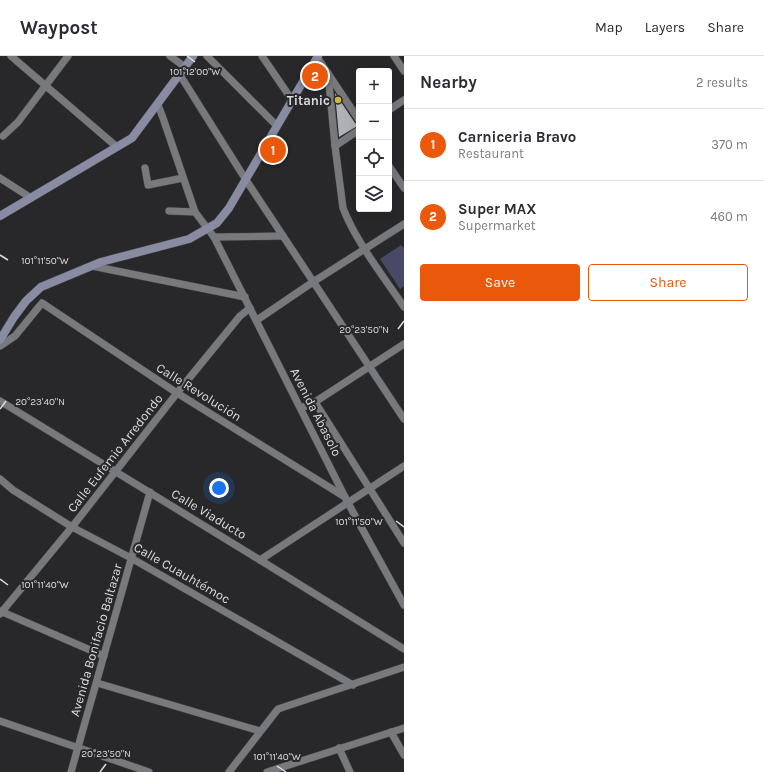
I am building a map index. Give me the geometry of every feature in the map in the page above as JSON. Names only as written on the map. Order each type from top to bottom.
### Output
[{"type":"main road","points":[[0,216],[132,138],[193,56]]},
{"type":"main road","points":[[0,340],[14,317],[41,287],[101,262],[189,239],[209,229],[217,223],[229,208],[246,180],[318,56]]},
{"type":"street","points":[[10,56],[117,147]]},
{"type":"street","points":[[3,136],[18,122],[68,56]]},
{"type":"street","points":[[170,56],[185,68]]},
{"type":"street","points":[[207,56],[277,126]]},
{"type":"street","points":[[262,56],[292,100]]},
{"type":"street","points":[[318,56],[356,115]]},
{"type":"street","points":[[394,56],[404,71]]},
{"type":"street","points":[[328,73],[343,208],[365,248],[404,307]]},
{"type":"street","points":[[180,75],[246,180],[404,419]]},
{"type":"street","points":[[392,108],[404,100]]},
{"type":"street","points":[[158,105],[164,118],[195,212],[169,211]]},
{"type":"street","points":[[335,146],[356,132]]},
{"type":"street","points":[[145,168],[148,186],[183,178]]},
{"type":"street","points":[[392,170],[404,188]]},
{"type":"street","points":[[0,178],[31,198]]},
{"type":"street","name":"Avenida Abasolo","points":[[195,212],[214,237],[347,500],[401,591],[404,605]]},
{"type":"street","points":[[257,320],[365,248],[404,224]]},
{"type":"street","points":[[214,237],[283,236]]},
{"type":"street","points":[[92,266],[244,296]]},
{"type":"street","name":"Calle Revolución","points":[[0,346],[16,336],[42,303],[177,393],[347,500]]},
{"type":"street","name":"Calle Eufemio Arredondo","points":[[1,612],[72,527],[177,393],[240,316],[250,308]]},
{"type":"street","points":[[301,408],[314,402],[404,344]]},
{"type":"street","name":"Calle Viaducto","points":[[0,401],[404,649]]},
{"type":"street","points":[[314,402],[404,543]]},
{"type":"street","points":[[260,560],[347,500],[370,488],[404,466]]},
{"type":"street","name":"Calle Cuauhtémoc","points":[[0,480],[72,527],[131,558],[353,685]]},
{"type":"street","name":"Avenida Bonifacio Baltazar","points":[[71,772],[150,492]]},
{"type":"street","points":[[1,612],[104,656]]},
{"type":"street","points":[[229,772],[278,710],[404,667]]},
{"type":"street","points":[[97,683],[260,731]]},
{"type":"street","points":[[0,721],[149,772]]},
{"type":"street","points":[[267,772],[404,728]]},
{"type":"street","points":[[391,732],[404,755]]},
{"type":"street","points":[[339,748],[350,772]]},
{"type":"shaded area","points":[[401,245],[404,248],[404,286],[400,289],[380,259]]},
{"type":"building","points":[[335,93],[356,124],[356,127],[339,137]]},
{"type":"place","name":"Super MAX","points":[[315,76]]},
{"type":"place","name":"Titanic","points":[[338,100]]},
{"type":"place","name":"Carniceria Bravo","points":[[273,150]]}]
